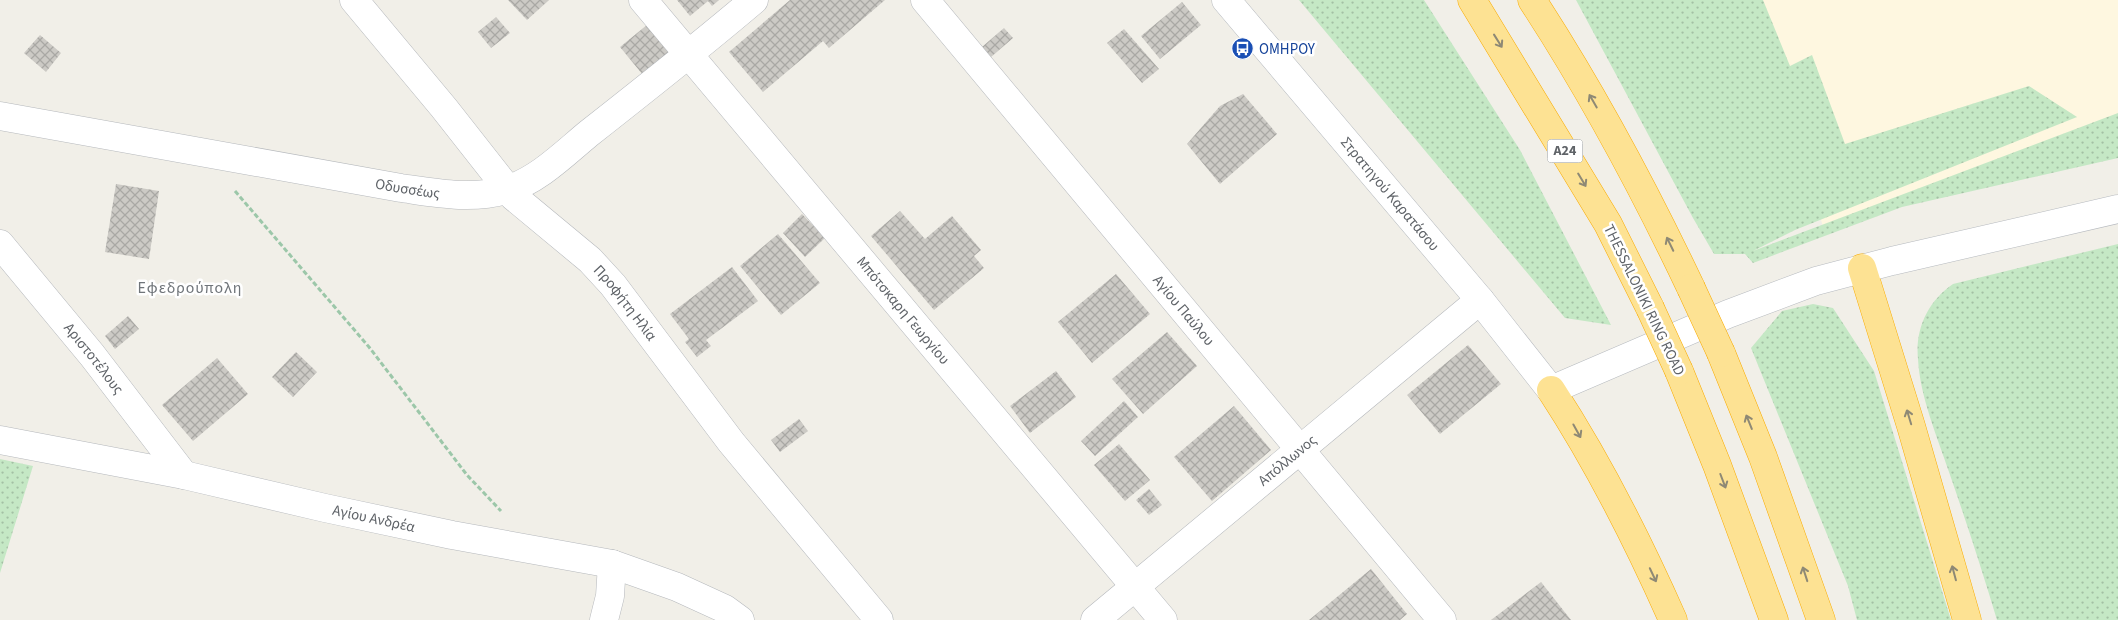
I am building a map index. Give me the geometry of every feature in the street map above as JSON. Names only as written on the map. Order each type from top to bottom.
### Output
[{"type":"highway","name":"THESSALONIKI RING ROAD","points":[[1472,0],[1608,224],[1650,308],[1717,465],[1774,620]]},
{"type":"highway","points":[[1532,0],[1594,102],[1649,201],[1691,288],[1721,353],[1766,466],[1821,620]]},
{"type":"highway","points":[[1862,268],[1912,426],[1967,620]]},
{"type":"highway","points":[[1551,390],[1592,459],[1646,560],[1674,620]]},
{"type":"street","name":"Προφήτη Ηλία","points":[[354,0],[439,101],[508,190],[526,209],[590,260],[613,285],[731,442],[879,620]]},
{"type":"street","name":"Μπότσκαρη Γεωργίου","points":[[643,0],[1163,620]]},
{"type":"street","name":"Οδυσσέως","points":[[0,116],[451,195],[484,194],[508,190],[539,173],[689,55],[754,0]]},
{"type":"street","name":"Αγίου Παύλου","points":[[925,0],[1442,620]]},
{"type":"street","name":"Στρατηγού Καρατάσου","points":[[1226,0],[1480,300],[1551,390]]},
{"type":"street","points":[[1551,390],[1778,294],[1862,268],[2118,209]]},
{"type":"street","name":"Αριστοτέλους","points":[[0,244],[92,355],[184,475]]},
{"type":"street","name":"Απόλλωνος","points":[[1096,620],[1480,300]]},
{"type":"street","name":"Αγίου Ανδρέα","points":[[0,440],[184,475],[324,508],[452,535],[612,564],[677,587],[725,609],[740,620]]},
{"type":"street","points":[[604,620],[610,596],[612,564]]},
{"type":"path","points":[[205,153],[246,204],[369,347],[467,475],[506,516]]},
{"type":"shaded area","points":[[1689,0],[2118,0],[2118,117],[1824,229],[1797,150]]},
{"type":"green space","points":[[1299,0],[1424,0],[1520,150],[1611,325],[1565,318]]},
{"type":"green space","points":[[1576,0],[1763,0],[1790,66],[1812,55],[1845,144],[2029,86],[2077,117],[1795,230],[1753,251],[2118,113],[2118,158],[1902,207],[1753,263],[1745,254],[1714,254]]},
{"type":"green space","points":[[2118,244],[2118,620],[1997,620],[1968,527],[1934,430],[1922,388],[1918,359],[1921,327],[1930,307],[1953,284]]},
{"type":"green space","points":[[1813,304],[1833,308],[1874,371],[1951,620],[1857,620],[1848,586],[1751,348],[1782,311]]},
{"type":"green space","points":[[0,459],[33,466],[0,573]]},
{"type":"building","points":[[508,0],[549,0],[527,20]]},
{"type":"building","points":[[677,0],[719,0],[712,6],[708,1],[690,16]]},
{"type":"building","points":[[790,0],[885,0],[829,48],[823,41],[763,92],[729,52]]},
{"type":"building","points":[[1182,2],[1201,25],[1160,59],[1141,36]]},
{"type":"building","points":[[496,17],[510,33],[491,48],[478,32]]},
{"type":"building","points":[[647,25],[670,54],[643,75],[620,47]]},
{"type":"building","points":[[1004,28],[1013,38],[991,57],[982,47]]},
{"type":"building","points":[[1124,29],[1159,69],[1142,83],[1107,43]]},
{"type":"building","points":[[40,35],[61,53],[46,72],[24,53]]},
{"type":"building","points":[[1243,94],[1277,134],[1220,184],[1187,144],[1220,106]]},
{"type":"building","points":[[116,184],[159,191],[149,259],[105,252]]},
{"type":"building","points":[[900,211],[925,239],[952,216],[981,250],[974,256],[984,268],[934,310],[871,236]]},
{"type":"building","points":[[802,214],[825,238],[805,257],[783,233]]},
{"type":"building","points":[[778,234],[820,283],[781,315],[740,266]]},
{"type":"building","points":[[732,267],[758,301],[706,340],[711,346],[697,357],[685,342],[689,339],[670,314]]},
{"type":"building","points":[[1116,274],[1150,314],[1092,363],[1058,322]]},
{"type":"building","points":[[128,316],[139,329],[115,349],[105,336]]},
{"type":"building","points":[[1167,332],[1197,366],[1143,414],[1112,379]]},
{"type":"building","points":[[1468,345],[1501,384],[1440,434],[1407,395]]},
{"type":"building","points":[[296,352],[317,372],[293,397],[272,377]]},
{"type":"building","points":[[217,358],[248,394],[193,441],[162,405]]},
{"type":"building","points":[[1056,371],[1076,397],[1030,433],[1010,406]]},
{"type":"building","points":[[1124,401],[1138,417],[1095,456],[1081,441]]},
{"type":"building","points":[[1234,406],[1271,450],[1212,501],[1174,457]]},
{"type":"building","points":[[799,419],[808,431],[780,452],[771,440]]},
{"type":"building","points":[[1119,444],[1150,480],[1125,501],[1094,465]]},
{"type":"building","points":[[1149,489],[1162,505],[1149,515],[1136,500]]},
{"type":"building","points":[[1371,569],[1407,614],[1400,620],[1309,620]]},
{"type":"building","points":[[1541,582],[1571,620],[1491,620]]},
{"type":"place","name":"ΟΜΗΡΟΥ","points":[[1243,49]]},
{"type":"district","name":"Εφεδρούπολη","points":[[190,288]]}]
